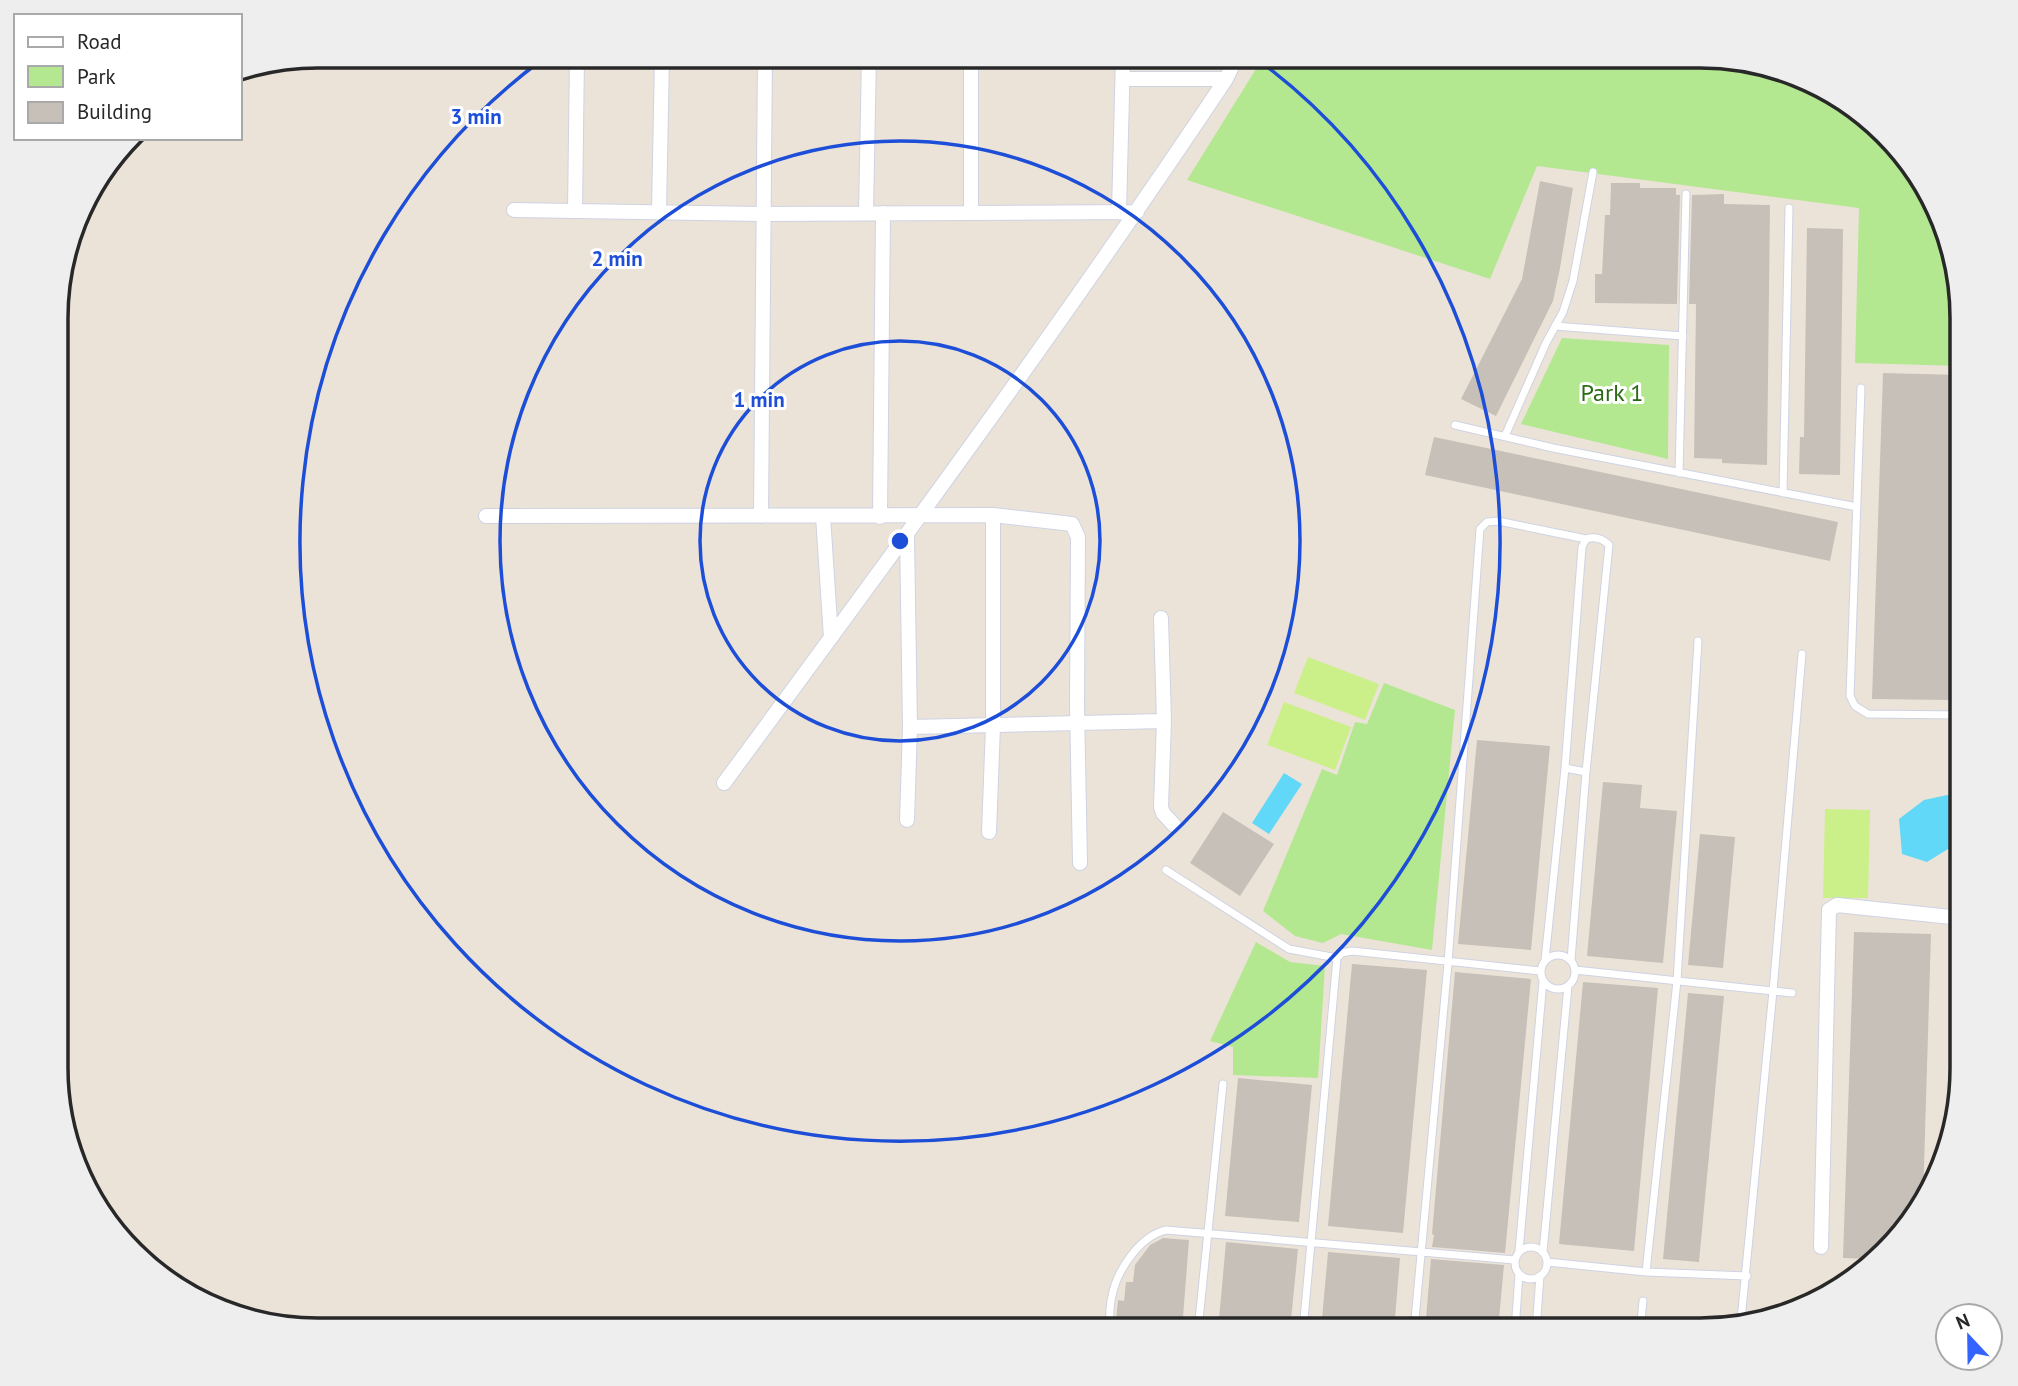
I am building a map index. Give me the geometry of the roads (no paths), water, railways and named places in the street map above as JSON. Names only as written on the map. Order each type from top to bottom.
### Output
[{"type":"street","points":[[575,211],[577,68]]},
{"type":"street","points":[[659,212],[662,68]]},
{"type":"street","points":[[761,516],[765,68]]},
{"type":"street","points":[[866,213],[869,68]]},
{"type":"street","points":[[971,68],[971,211]]},
{"type":"street","points":[[1119,212],[1124,68]]},
{"type":"street","points":[[724,783],[922,515],[1137,212],[1231,68]]},
{"type":"street","points":[[1124,79],[1226,79]]},
{"type":"street","points":[[514,210],[762,214],[1137,212]]},
{"type":"street","points":[[880,517],[883,213]]},
{"type":"street","points":[[989,832],[993,726],[993,515]]},
{"type":"street","points":[[485,516],[993,515],[1072,524],[1077,532],[1080,863]]},
{"type":"street","points":[[823,516],[831,638]]},
{"type":"street","points":[[907,535],[910,727],[907,820]]},
{"type":"street","points":[[1161,618],[1164,720],[1161,807],[1174,825]]},
{"type":"street","points":[[910,727],[1164,720]]},
{"type":"street","points":[[1821,1247],[1829,910],[1837,905],[1950,917]]},
{"type":"lane","points":[[1505,436],[1563,312],[1577,267],[1593,172]]},
{"type":"lane","points":[[1679,473],[1686,194]]},
{"type":"lane","points":[[1783,493],[1789,208]]},
{"type":"lane","points":[[1555,326],[1683,337]]},
{"type":"lane","points":[[1861,388],[1850,696],[1855,706],[1868,714],[1950,715]]},
{"type":"lane","points":[[1455,425],[1679,473],[1857,507]]},
{"type":"lane","points":[[1415,1318],[1448,963],[1480,528],[1487,522],[1498,521],[1586,539],[1593,537],[1609,545],[1586,772],[1571,960],[1575,970],[1568,986],[1557,990],[1543,981]]},
{"type":"lane","points":[[1517,1318],[1519,1274],[1515,1260],[1520,1251],[1543,981],[1540,971],[1545,960],[1565,768],[1582,548],[1586,539]]},
{"type":"lane","points":[[1646,1272],[1677,981],[1698,641]]},
{"type":"lane","points":[[1742,1314],[1802,654]]},
{"type":"lane","points":[[1565,768],[1586,772]]},
{"type":"lane","points":[[1166,870],[1289,949],[1337,958]]},
{"type":"lane","points":[[1304,1318],[1337,958],[1342,953],[1353,951],[1540,971]]},
{"type":"lane","points":[[1545,960],[1555,955],[1571,960]]},
{"type":"lane","points":[[1575,970],[1792,993]]},
{"type":"lane","points":[[1519,1274],[1529,1279],[1540,1276],[1544,1272],[1546,1262],[1543,1252],[1568,986]]},
{"type":"lane","points":[[1199,1318],[1223,1084]]},
{"type":"lane","points":[[1110,1318],[1114,1287],[1140,1243],[1167,1230],[1515,1260]]},
{"type":"lane","points":[[1520,1251],[1529,1247],[1543,1252]]},
{"type":"lane","points":[[1546,1262],[1646,1272],[1747,1276]]},
{"type":"lane","points":[[1537,1318],[1540,1276]]},
{"type":"lane","points":[[1641,1318],[1643,1301]]},
{"type":"water","points":[[1284,773],[1302,784],[1269,834],[1252,823]]},
{"type":"water","points":[[1950,795],[1950,848],[1927,862],[1902,854],[1899,819],[1924,800]]},
{"type":"park label","name":"Park 1","points":[[1612,393]]}]
